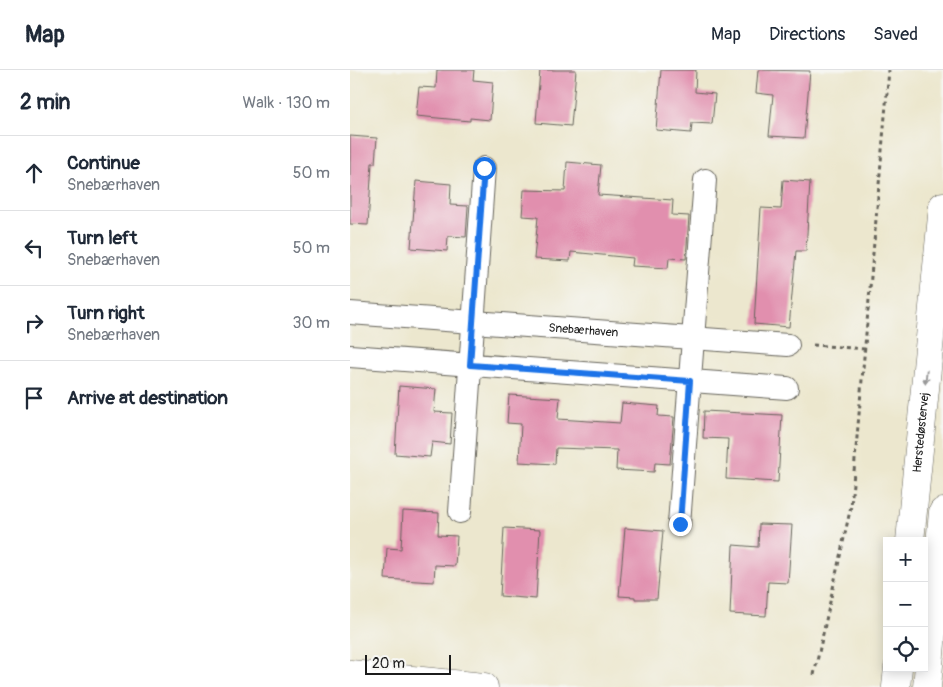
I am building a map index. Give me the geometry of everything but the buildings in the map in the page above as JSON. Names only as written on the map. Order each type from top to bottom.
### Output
[{"type":"street","points":[[460,512],[484,168]]},
{"type":"street","points":[[680,524],[705,180]]},
{"type":"street","name":"Herstedøstervej","points":[[910,537],[943,206]]},
{"type":"street","name":"Snebærhaven","points":[[350,312],[788,345]]},
{"type":"street","points":[[350,356],[787,388]]},
{"type":"street","points":[[927,687],[943,512]]},
{"type":"street","points":[[896,687],[898,672]]},
{"type":"street","points":[[350,674],[484,687]]},
{"type":"path","points":[[814,675],[851,506],[889,70]]},
{"type":"path","points":[[788,345],[802,344],[865,349]]},
{"type":"route","points":[[484,168],[470,365],[690,381],[680,524]]}]
